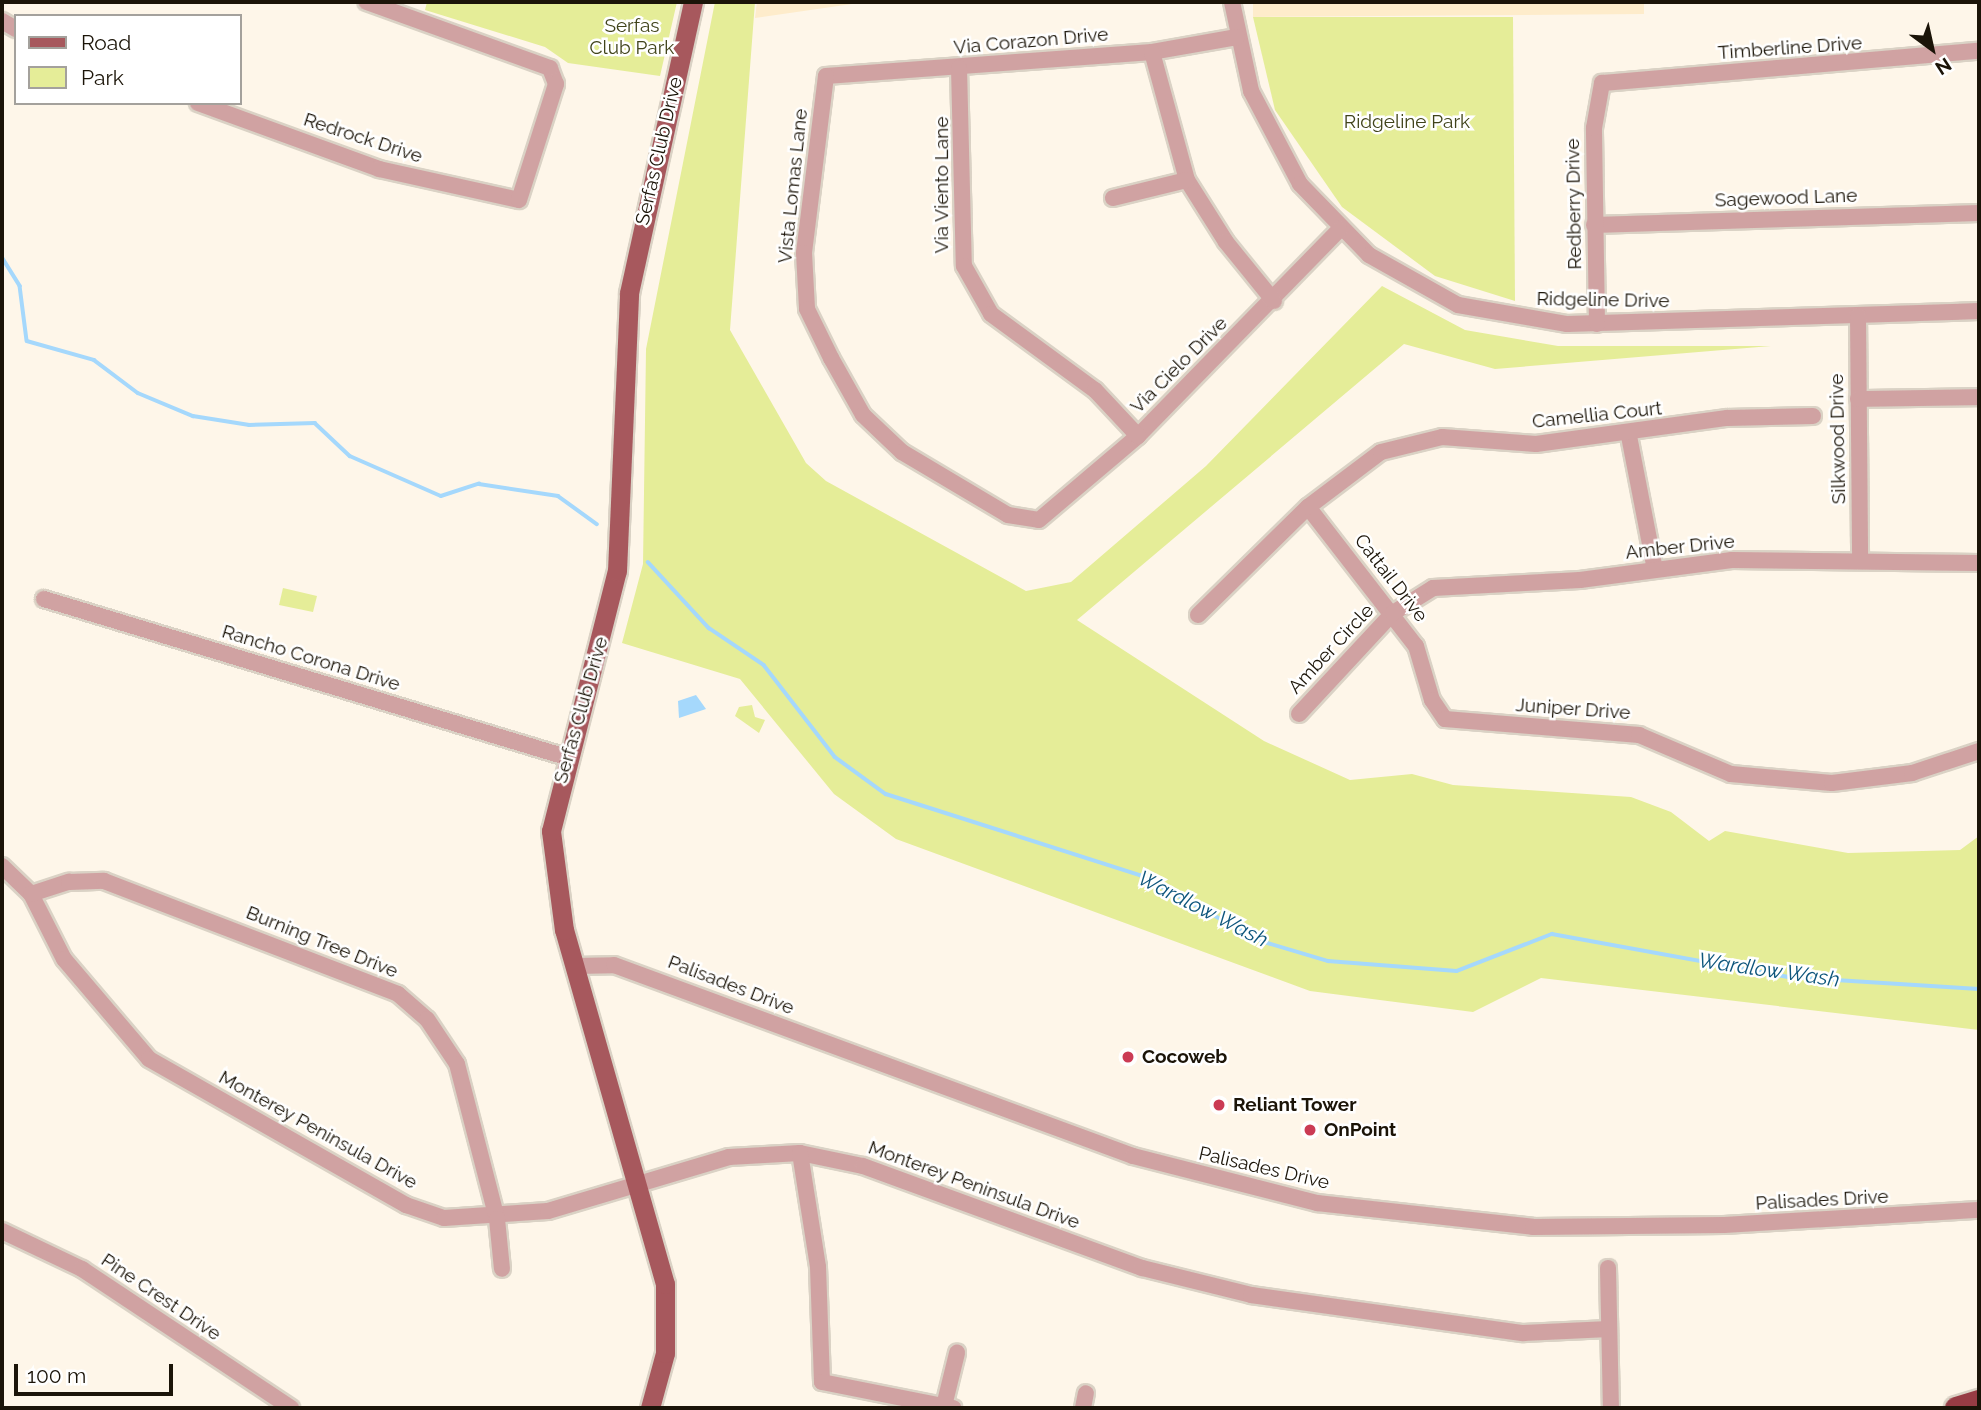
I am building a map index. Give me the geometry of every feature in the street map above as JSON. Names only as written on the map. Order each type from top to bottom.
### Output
[{"type":"highway","points":[[1956,1408],[1979,1401]]},
{"type":"main road","name":"Serfas Club Drive","points":[[650,1408],[667,1318],[659,1253],[575,965],[552,868],[551,831],[566,757],[617,571],[629,293],[693,2]]},
{"type":"street","points":[[367,2],[415,10]]},
{"type":"street","name":"Ridgeline Drive","points":[[1233,2],[1237,37],[1251,91],[1276,146],[1339,230],[1387,267],[1458,304],[1539,322],[1597,324],[1979,311]]},
{"type":"street","name":"Redrock Drive","points":[[203,105],[379,169],[519,200],[556,84],[550,68],[415,10]]},
{"type":"street","name":"Via Corazon Drive","points":[[826,76],[1152,52],[1237,37]]},
{"type":"street","name":"Timberline Drive","points":[[1602,83],[1979,51]]},
{"type":"street","points":[[1152,52],[1187,180],[1226,242],[1274,300]]},
{"type":"street","name":"Via Viento Lane","points":[[959,68],[964,266],[991,314],[1095,390],[1138,436]]},
{"type":"street","name":"Vista Lomas Lane","points":[[826,76],[804,253],[807,309],[863,415],[902,452],[1008,515],[1038,520]]},
{"type":"street","name":"Redberry Drive","points":[[1597,324],[1594,128],[1602,83]]},
{"type":"street","points":[[1113,198],[1187,180]]},
{"type":"street","name":"Sagewood Lane","points":[[1594,225],[1979,213]]},
{"type":"street","name":"Via Cielo Drive","points":[[1038,520],[1138,436],[1274,300],[1339,230]]},
{"type":"street","name":"Silkwood Drive","points":[[1858,316],[1860,561]]},
{"type":"street","points":[[1858,399],[1979,397]]},
{"type":"street","name":"Camellia Court","points":[[1198,615],[1308,507],[1381,452],[1442,437],[1536,444],[1629,436],[1727,418],[1813,416]]},
{"type":"street","points":[[1629,436],[1655,570]]},
{"type":"street","name":"Cattail Drive","points":[[1308,507],[1393,612],[1416,646],[1432,700],[1446,719]]},
{"type":"street","name":"Amber Drive","points":[[1393,612],[1433,588],[1732,561],[1979,564]]},
{"type":"street","name":"Rancho Corona Drive","points":[[44,599],[566,757]]},
{"type":"street","name":"Amber Circle","points":[[1299,714],[1393,612]]},
{"type":"street","name":"Juniper Drive","points":[[1446,719],[1639,735],[1731,774],[1832,783],[1912,774],[1979,751]]},
{"type":"street","points":[[2,866],[31,894]]},
{"type":"street","name":"Burning Tree Drive","points":[[31,894],[69,882],[104,881],[398,994],[427,1019],[457,1064],[497,1219],[502,1269]]},
{"type":"street","name":"Monterey Peninsula Drive","points":[[31,894],[64,960],[149,1059],[406,1205],[444,1218],[497,1219],[639,1188],[729,1157],[800,1153],[863,1166],[1142,1268],[1251,1295],[1522,1333],[1609,1329]]},
{"type":"street","name":"Palisades Drive","points":[[575,965],[592,961],[622,968],[1133,1156],[1342,1207],[1470,1223],[1596,1228],[1979,1210]]},
{"type":"street","points":[[800,1153],[818,1267],[822,1382],[949,1407],[957,1353]]},
{"type":"street","name":"Pine Crest Drive","points":[[2,1231],[82,1269],[291,1408]]},
{"type":"street","points":[[1608,1268],[1611,1408]]},
{"type":"shaded area","points":[[757,2],[934,2],[852,4],[755,18]]},
{"type":"shaded area","points":[[1253,2],[1644,2],[1644,14],[1253,17]]},
{"type":"green space","name":"Serfas Club Park","points":[[427,2],[677,2],[660,76],[568,63],[545,47],[425,10]]},
{"type":"green space","points":[[715,2],[755,2],[730,330],[806,463],[826,481],[1026,591],[1071,582],[1206,466],[1382,286],[1465,330],[1558,346],[1771,346],[1495,369],[1404,344],[1077,620],[1264,741],[1350,780],[1412,774],[1453,785],[1631,797],[1671,812],[1709,841],[1725,831],[1848,853],[1960,850],[1979,836],[1979,1030],[1541,978],[1473,1012],[1310,991],[896,839],[834,794],[740,679],[622,643],[643,564],[646,349]]},
{"type":"green space","name":"Ridgeline Park","points":[[1253,17],[1513,17],[1515,301],[1435,276],[1342,207],[1275,110]]},
{"type":"green space","points":[[283,588],[317,596],[313,612],[279,605]]},
{"type":"green space","points":[[752,705],[755,717],[765,720],[759,733],[735,716],[739,707]]},
{"type":"water","points":[[696,695],[706,709],[679,718],[678,701]]},
{"type":"waterway","name":"Wardlow Wash","points":[[2,257],[20,286],[27,341],[94,360],[138,393],[193,416],[249,425],[315,423],[350,456],[441,496],[479,484],[558,496],[597,524]]},
{"type":"waterway","name":"Wardlow Wash","points":[[648,562],[709,628],[764,665],[835,757],[886,794],[1140,875],[1261,941],[1328,961],[1457,971],[1552,934],[1788,977],[1979,989]]},
{"type":"place","name":"Cocoweb","points":[[1128,1057]]},
{"type":"place","name":"Reliant Tower","points":[[1219,1105]]},
{"type":"place","name":"OnPoint","points":[[1310,1130]]}]
